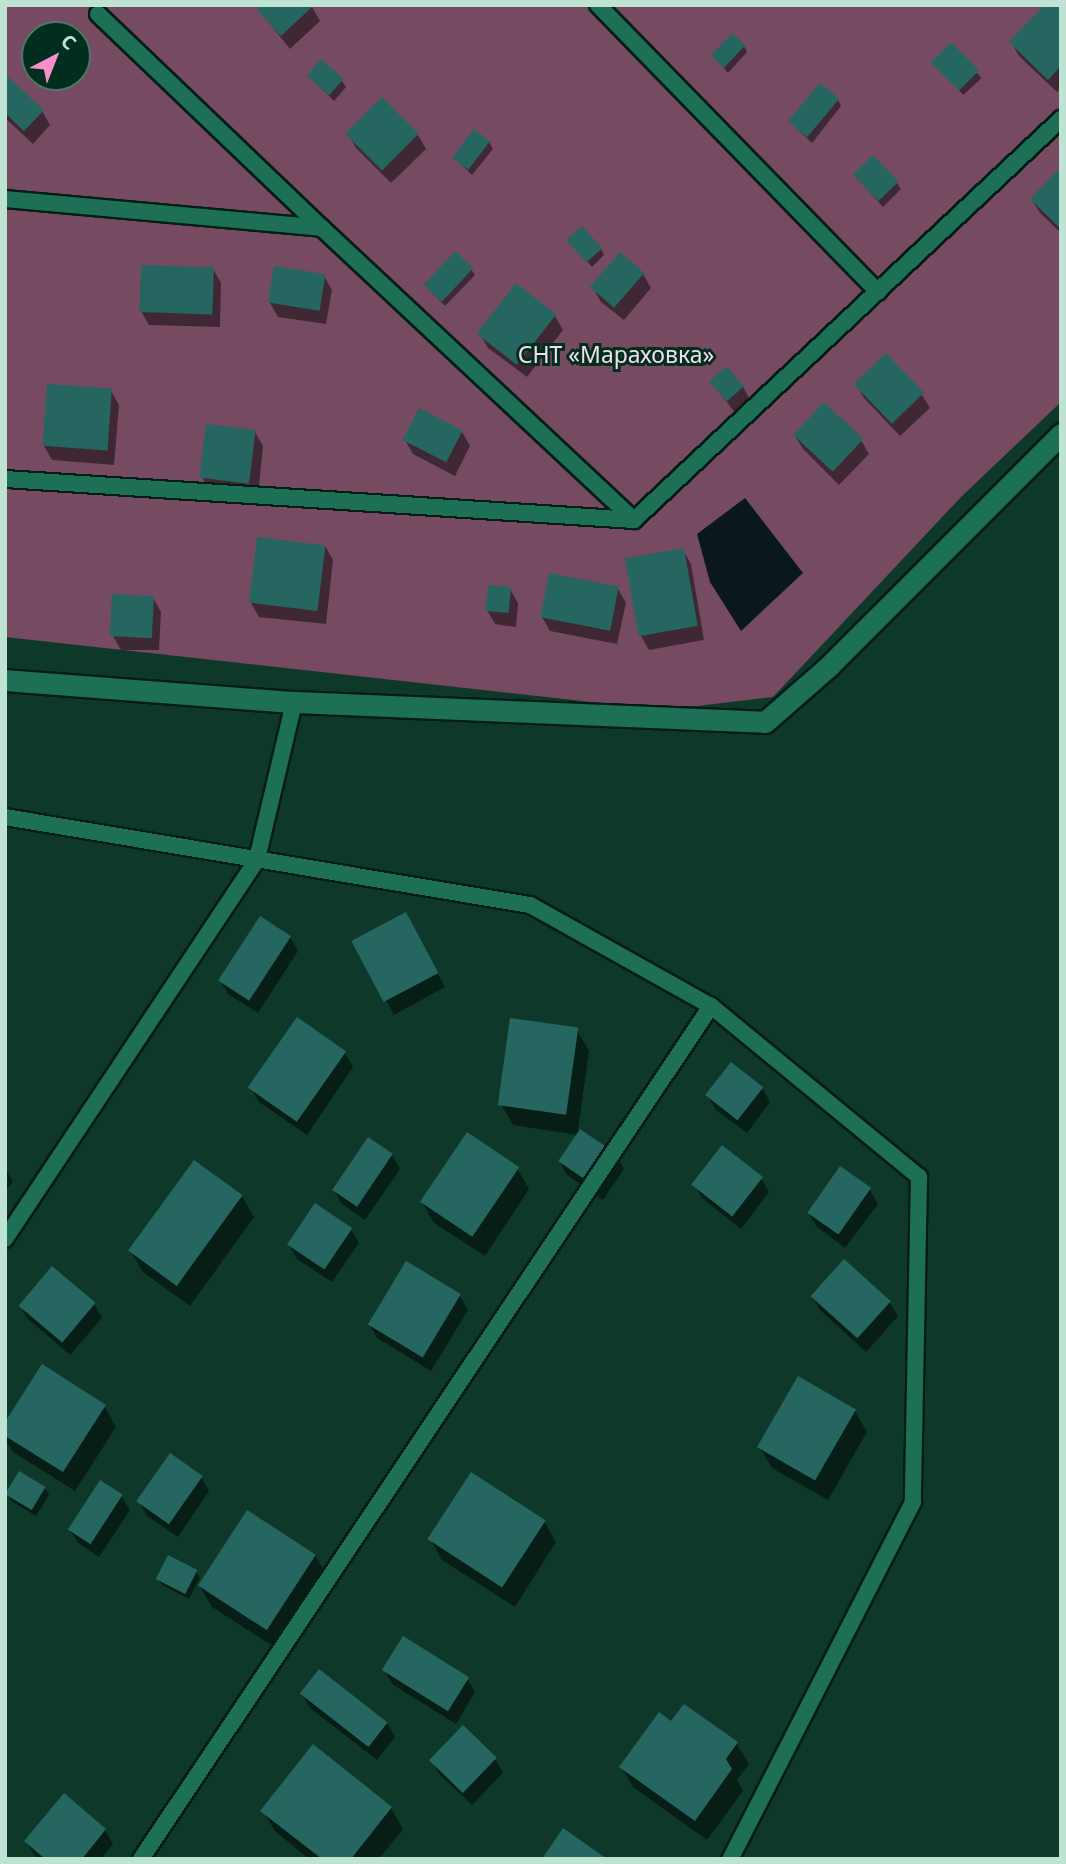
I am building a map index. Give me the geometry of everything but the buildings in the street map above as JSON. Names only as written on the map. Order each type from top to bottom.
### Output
[{"type":"street","points":[[5,680],[294,702],[765,722],[829,666],[1061,434]]},
{"type":"lane","points":[[598,5],[878,292]]},
{"type":"lane","points":[[98,14],[321,228],[634,520]]},
{"type":"lane","points":[[5,479],[634,520],[1061,119]]},
{"type":"lane","points":[[5,199],[321,228]]},
{"type":"lane","points":[[5,1239],[257,859],[294,702]]},
{"type":"lane","points":[[5,817],[530,905],[711,1006],[919,1177],[913,1502],[730,1859]]},
{"type":"lane","points":[[141,1859],[711,1006]]},
{"type":"green space","name":"СНТ «Мараховка»","points":[[5,5],[1061,5],[1061,402],[961,497],[773,697],[663,710],[5,637]]},
{"type":"shaded area","points":[[745,498],[803,573],[741,631],[710,582],[697,534]]}]
